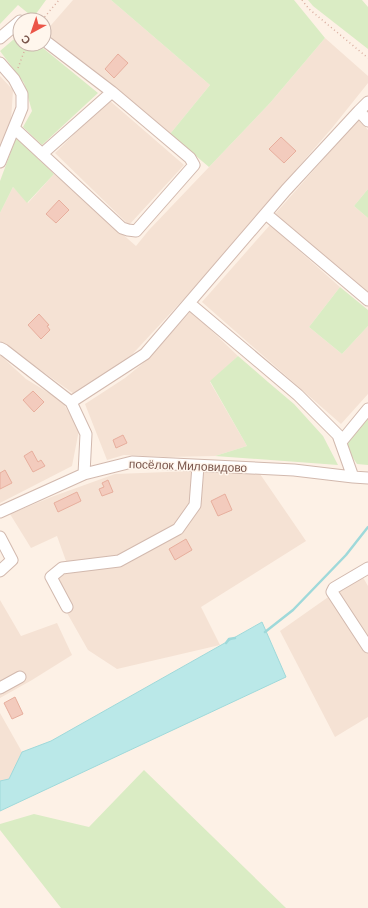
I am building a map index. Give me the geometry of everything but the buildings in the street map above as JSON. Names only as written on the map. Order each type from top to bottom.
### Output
[{"type":"street","points":[[0,38],[12,28]]},
{"type":"street","points":[[14,128],[122,228],[128,230],[136,231],[194,165],[190,158],[112,92],[52,46]]},
{"type":"street","points":[[0,63],[14,80],[22,94],[22,108],[0,162]]},
{"type":"street","points":[[42,154],[112,92]]},
{"type":"street","points":[[71,402],[145,354],[286,190],[368,102]]},
{"type":"street","points":[[359,111],[368,121]]},
{"type":"street","points":[[266,214],[368,300]]},
{"type":"street","points":[[189,303],[298,395],[338,435],[353,477]]},
{"type":"street","points":[[0,348],[71,402],[86,434],[84,474]]},
{"type":"street","points":[[341,442],[368,409]]},
{"type":"street","name":"посёлок Миловидово","points":[[0,512],[84,474],[132,462],[294,470],[368,478]]},
{"type":"street","points":[[67,607],[51,577],[62,568],[119,561],[178,529],[195,505],[198,466]]},
{"type":"street","points":[[0,537],[12,560],[0,571]]},
{"type":"street","points":[[368,568],[334,588],[332,592],[368,647]]},
{"type":"street","points":[[0,688],[20,677]]},
{"type":"path","points":[[48,12],[58,0]]},
{"type":"path","points":[[302,0],[309,9],[368,58]]},
{"type":"path","points":[[14,80],[24,52]]},
{"type":"shaded area","points":[[73,0],[111,0],[210,85],[170,134],[52,38],[52,24]]},
{"type":"shaded area","points":[[325,38],[368,76],[368,83],[332,128],[192,290],[127,360],[74,394],[0,341],[0,213],[13,187],[28,203],[54,174],[136,246],[149,230],[270,103]]},
{"type":"shaded area","points":[[0,76],[13,90],[11,121],[0,148]]},
{"type":"shaded area","points":[[109,100],[184,165],[129,225],[55,153]]},
{"type":"shaded area","points":[[359,119],[368,130],[368,189],[354,206],[368,218],[368,293],[275,214]]},
{"type":"shaded area","points":[[270,225],[340,287],[309,327],[342,354],[368,326],[368,394],[341,424],[202,302]]},
{"type":"shaded area","points":[[191,311],[238,356],[210,382],[247,446],[215,456],[167,457],[124,455],[107,460],[85,404],[125,378],[147,360]]},
{"type":"shaded area","points":[[0,355],[26,379],[62,401],[79,430],[72,466],[0,503]]},
{"type":"shaded area","points":[[194,471],[260,474],[306,541],[201,607],[220,645],[117,669],[88,650],[45,574],[66,561],[57,536],[31,548],[10,514],[115,474]]},
{"type":"shaded area","points":[[361,574],[368,586],[368,717],[335,737],[280,631]]},
{"type":"shaded area","points":[[0,600],[21,636],[57,623],[72,655],[0,698]]},
{"type":"shaded area","points":[[0,713],[22,752],[9,779],[0,781]]},
{"type":"green space","points":[[0,0],[46,0],[37,12],[27,12],[18,5],[0,24]]},
{"type":"green space","points":[[111,0],[294,0],[325,38],[270,103],[209,167],[170,134],[210,85]]},
{"type":"green space","points":[[308,0],[362,0],[368,7],[368,49],[313,6]]},
{"type":"green space","points":[[12,41],[12,52],[48,52],[98,93],[42,145],[23,127],[32,111],[24,83],[0,51]]},
{"type":"green space","points":[[16,138],[54,174],[27,203],[13,187],[0,213],[0,181]]},
{"type":"green space","points":[[368,189],[368,218],[354,206]]},
{"type":"green space","points":[[340,287],[368,310],[368,326],[342,354],[309,327]]},
{"type":"green space","points":[[238,356],[294,404],[323,436],[338,465],[215,456],[247,446],[210,381]]},
{"type":"green space","points":[[368,414],[368,465],[357,464],[349,452],[345,438]]},
{"type":"green space","points":[[144,770],[286,908],[61,908],[0,830],[0,824],[34,814],[89,827]]},
{"type":"water","points":[[262,622],[286,677],[0,811],[0,781],[9,779],[22,752],[51,741]]},
{"type":"waterway","points":[[265,632],[293,610],[346,555],[368,527]]},
{"type":"waterway","points":[[226,643],[229,639],[235,638]]}]
